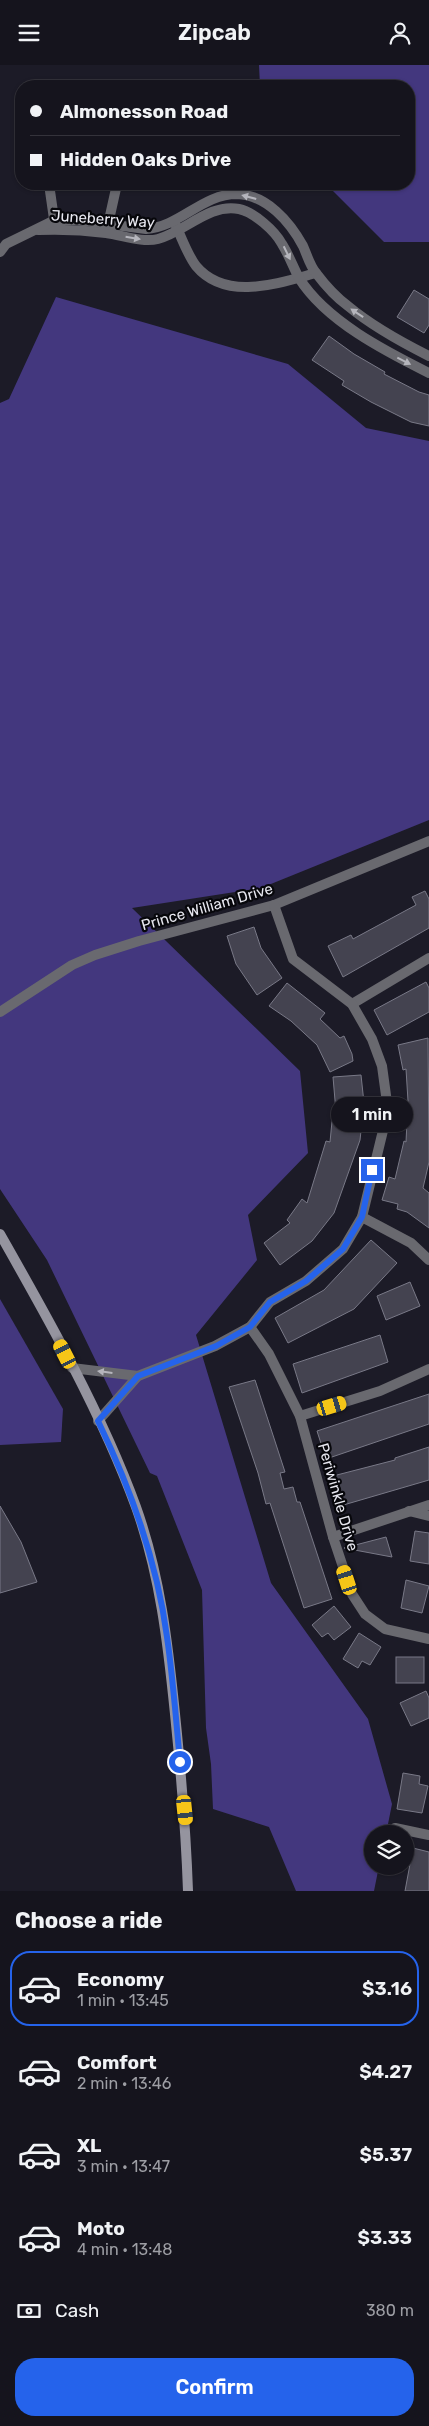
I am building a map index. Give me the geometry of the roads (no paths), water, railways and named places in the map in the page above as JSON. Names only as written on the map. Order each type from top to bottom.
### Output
[{"type":"main road","points":[[0,1234],[36,1296],[120,1465],[136,1509],[156,1583],[167,1636],[186,1823],[188,1891]]},
{"type":"street","points":[[50,190],[55,225]]},
{"type":"street","points":[[107,228],[116,190]]},
{"type":"street","name":"Juneberry Way","points":[[176,225],[194,208],[219,197],[237,194],[253,197],[268,204],[291,227],[316,273],[347,306],[398,340],[429,356]]},
{"type":"street","name":"Juneberry Way","points":[[0,252],[6,244],[32,230],[55,225],[157,229],[176,225],[228,208],[240,209],[259,221],[282,242],[307,289],[338,319],[390,354],[429,373]]},
{"type":"street","points":[[176,225],[196,266],[214,279],[240,288],[270,285],[316,273]]},
{"type":"street","points":[[363,335],[372,323]]},
{"type":"street","name":"Prince William Drive","points":[[0,1012],[72,965],[95,955],[139,941],[274,905],[429,841]]},
{"type":"street","points":[[98,1421],[138,1376],[216,1346],[250,1327],[270,1302],[306,1281],[343,1249],[362,1217],[388,1109],[382,1066],[372,1039],[352,1004],[293,959],[274,905]]},
{"type":"street","points":[[352,1004],[429,958]]},
{"type":"street","points":[[362,1217],[411,1243],[429,1260]]},
{"type":"street","name":"Periwinkle Drive","points":[[250,1327],[269,1354],[300,1416],[333,1537],[352,1594],[365,1615],[385,1629],[429,1639]]},
{"type":"street","points":[[72,1368],[138,1376]]},
{"type":"street","points":[[300,1416],[380,1391],[429,1369]]},
{"type":"street","points":[[333,1537],[429,1505]]},
{"type":"street","points":[[409,1511],[429,1516]]},
{"type":"street","points":[[414,1832],[429,1835]]}]
